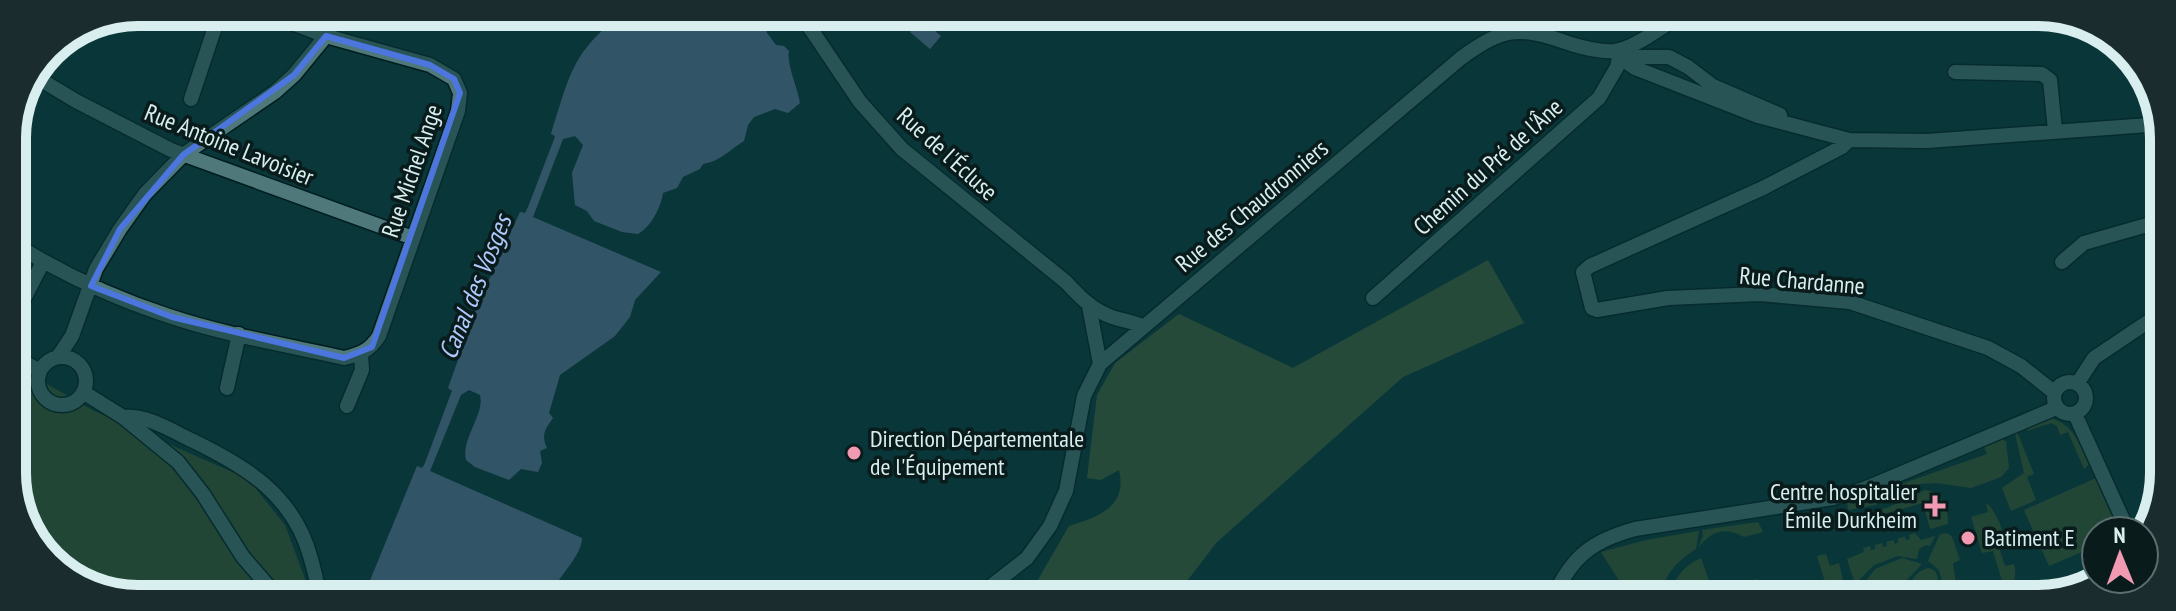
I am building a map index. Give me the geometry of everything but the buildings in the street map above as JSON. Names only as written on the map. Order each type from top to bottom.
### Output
[{"type":"street","points":[[191,99],[215,26]]},
{"type":"street","points":[[300,26],[326,36]]},
{"type":"street","points":[[72,336],[85,378],[83,392],[71,403],[63,405],[48,400],[38,387],[40,371],[58,357],[72,336],[96,269],[120,229],[145,194],[183,155],[275,92],[294,75],[331,26]]},
{"type":"street","name":"Rue de l'Écluse","points":[[809,26],[860,102],[902,149],[1066,282],[1089,306],[1143,327]]},
{"type":"street","points":[[1618,54],[1662,26]]},
{"type":"street","name":"Rue des Chaudronniers","points":[[992,585],[1027,558],[1050,526],[1066,491],[1084,396],[1100,364],[1143,327],[1483,42],[1501,34],[1532,31],[1583,48],[1618,54]]},
{"type":"street","name":"Rue Michel Ange","points":[[326,36],[430,65],[454,79],[460,93],[458,111],[379,336],[372,347],[361,354],[362,370],[347,406]]},
{"type":"street","points":[[1618,54],[1635,68],[1758,116],[1849,140],[1927,141],[2149,125]]},
{"type":"street","points":[[1618,54],[1669,57],[1713,86],[1781,116],[1783,123]]},
{"type":"street","name":"Chemin du Pré de l'Âne","points":[[1373,298],[1599,98],[1617,67],[1618,54]]},
{"type":"street","points":[[1955,72],[2042,74],[2050,80],[2055,130]]},
{"type":"street","name":"Rue Antoine Lavoisier","points":[[42,81],[183,155],[413,238]]},
{"type":"street","name":"Rue Chardanne","points":[[1849,140],[1842,147],[1763,188],[1590,266],[1583,272],[1592,308],[1597,310],[1668,298],[1759,294],[1850,302],[1988,348],[2021,366],[2056,400]]},
{"type":"street","points":[[2062,262],[2084,243],[2150,224]]},
{"type":"street","points":[[26,251],[91,286],[172,317],[344,358],[361,354]]},
{"type":"street","points":[[26,288],[43,262]]},
{"type":"street","points":[[1089,306],[1100,364]]},
{"type":"street","points":[[2077,384],[2094,358],[2150,320]]},
{"type":"street","points":[[227,388],[239,334]]},
{"type":"street","points":[[58,357],[73,360],[79,365]]},
{"type":"street","points":[[26,363],[40,371]]},
{"type":"street","points":[[1560,585],[1580,555],[1612,535],[1833,498],[1864,489],[2056,400],[2067,382],[2077,384],[2085,392],[2086,402],[2075,414],[2064,414],[2056,400]]},
{"type":"street","points":[[83,392],[123,417],[178,462],[203,494],[243,557],[267,585]]},
{"type":"street","points":[[2075,414],[2121,515]]},
{"type":"street","points":[[123,417],[133,416],[154,422],[209,448],[250,472],[281,498],[306,540],[318,585]]},
{"type":"highlighted area","points":[[326,36],[430,65],[454,79],[460,93],[372,347],[344,358],[172,317],[91,286],[120,229],[183,155],[294,75]]},
{"type":"green space","points":[[1488,260],[1524,323],[1403,377],[1216,543],[1184,585],[1035,585],[1069,526],[1100,514],[1115,502],[1119,493],[1119,470],[1101,480],[1087,478],[1097,395],[1115,363],[1179,314],[1293,368]]},
{"type":"green space","points":[[26,372],[94,411],[248,479],[285,525],[307,585],[138,585],[109,581],[82,570],[49,541],[28,495]]},
{"type":"green space","points":[[2050,418],[2064,425],[2075,436],[2089,464],[2084,469],[2068,432],[2060,435],[2057,426],[2051,423],[2027,431]]},
{"type":"green space","points":[[2017,432],[2034,474],[2027,477],[2036,500],[2011,511],[2002,488],[2024,473]]},
{"type":"green space","points":[[2001,439],[2006,441],[2009,468],[2001,477],[1971,488],[1920,484],[1875,505],[1848,510],[1847,503],[1987,454],[1984,447]]},
{"type":"green space","points":[[2096,478],[2112,515],[2080,515],[2080,553],[2049,566],[2024,510]]},
{"type":"green space","points":[[1925,490],[1940,497],[1947,512],[1948,524],[1930,529],[1923,503],[1842,526],[1841,518],[1887,508]]},
{"type":"green space","points":[[1986,503],[2001,528],[2003,537],[1996,539],[2005,566],[2014,564],[2015,575],[2011,585],[2003,585],[1993,551],[1982,553],[1971,517],[1988,512]]},
{"type":"green space","points":[[1758,522],[1763,532],[1744,537],[1719,532],[1698,548],[1702,530]]},
{"type":"green space","points":[[1699,531],[1696,549],[1682,559],[1663,585],[1622,585],[1601,552]]},
{"type":"green space","points":[[1915,533],[1921,540],[1935,536],[1930,546],[1919,549],[1917,559],[1898,556],[1874,565],[1854,581],[1847,559],[1864,552],[1863,548],[1870,546],[1871,550],[1875,549],[1875,545],[1882,543],[1883,547],[1887,546],[1886,542],[1893,540],[1895,544],[1898,538],[1910,539],[1909,535]]},
{"type":"green space","points":[[1947,533],[1952,537],[1960,560],[1953,563],[1956,585],[1946,585],[1939,570],[1928,561],[1940,534]]},
{"type":"green space","points":[[1826,554],[1830,566],[1839,563],[1844,585],[1826,585],[1817,556]]},
{"type":"green space","points":[[1701,558],[1711,585],[1674,585],[1689,565]]},
{"type":"green space","points":[[1902,558],[1922,564],[1904,585],[1863,585],[1875,569]]},
{"type":"green space","points":[[1929,568],[1935,571],[1938,578],[1936,585],[1909,585],[1921,571]]},
{"type":"green space","points":[[1757,579],[1759,585],[1737,585]]},
{"type":"water","points":[[765,26],[776,45],[784,46],[789,51],[800,103],[788,113],[775,109],[754,117],[748,125],[744,141],[720,158],[703,164],[700,169],[683,177],[677,188],[663,193],[655,216],[638,234],[622,232],[594,221],[587,211],[575,205],[572,173],[583,145],[575,136],[563,139],[533,217],[661,272],[635,300],[630,317],[615,336],[560,375],[549,413],[553,418],[545,432],[547,448],[540,451],[542,463],[538,472],[521,469],[509,480],[475,467],[466,460],[467,443],[481,403],[480,395],[469,390],[461,395],[430,471],[582,538],[578,552],[556,585],[368,585],[417,466],[422,468],[425,463],[452,391],[448,388],[478,304],[520,212],[525,213],[528,207],[555,136],[551,134],[568,80],[582,53],[606,27]]},
{"type":"water","points":[[915,26],[929,26],[941,36],[930,49],[910,32]]},
{"type":"place","name":"Direction Départementale de l'Équipement","points":[[854,453]]},
{"type":"place","name":"Centre hospitalier Émile Durkheim","points":[[1935,506]]},
{"type":"place","name":"Batiment E","points":[[1968,538]]},
{"type":"water label","name":"Canal des Vosges","points":[[475,287]]}]
